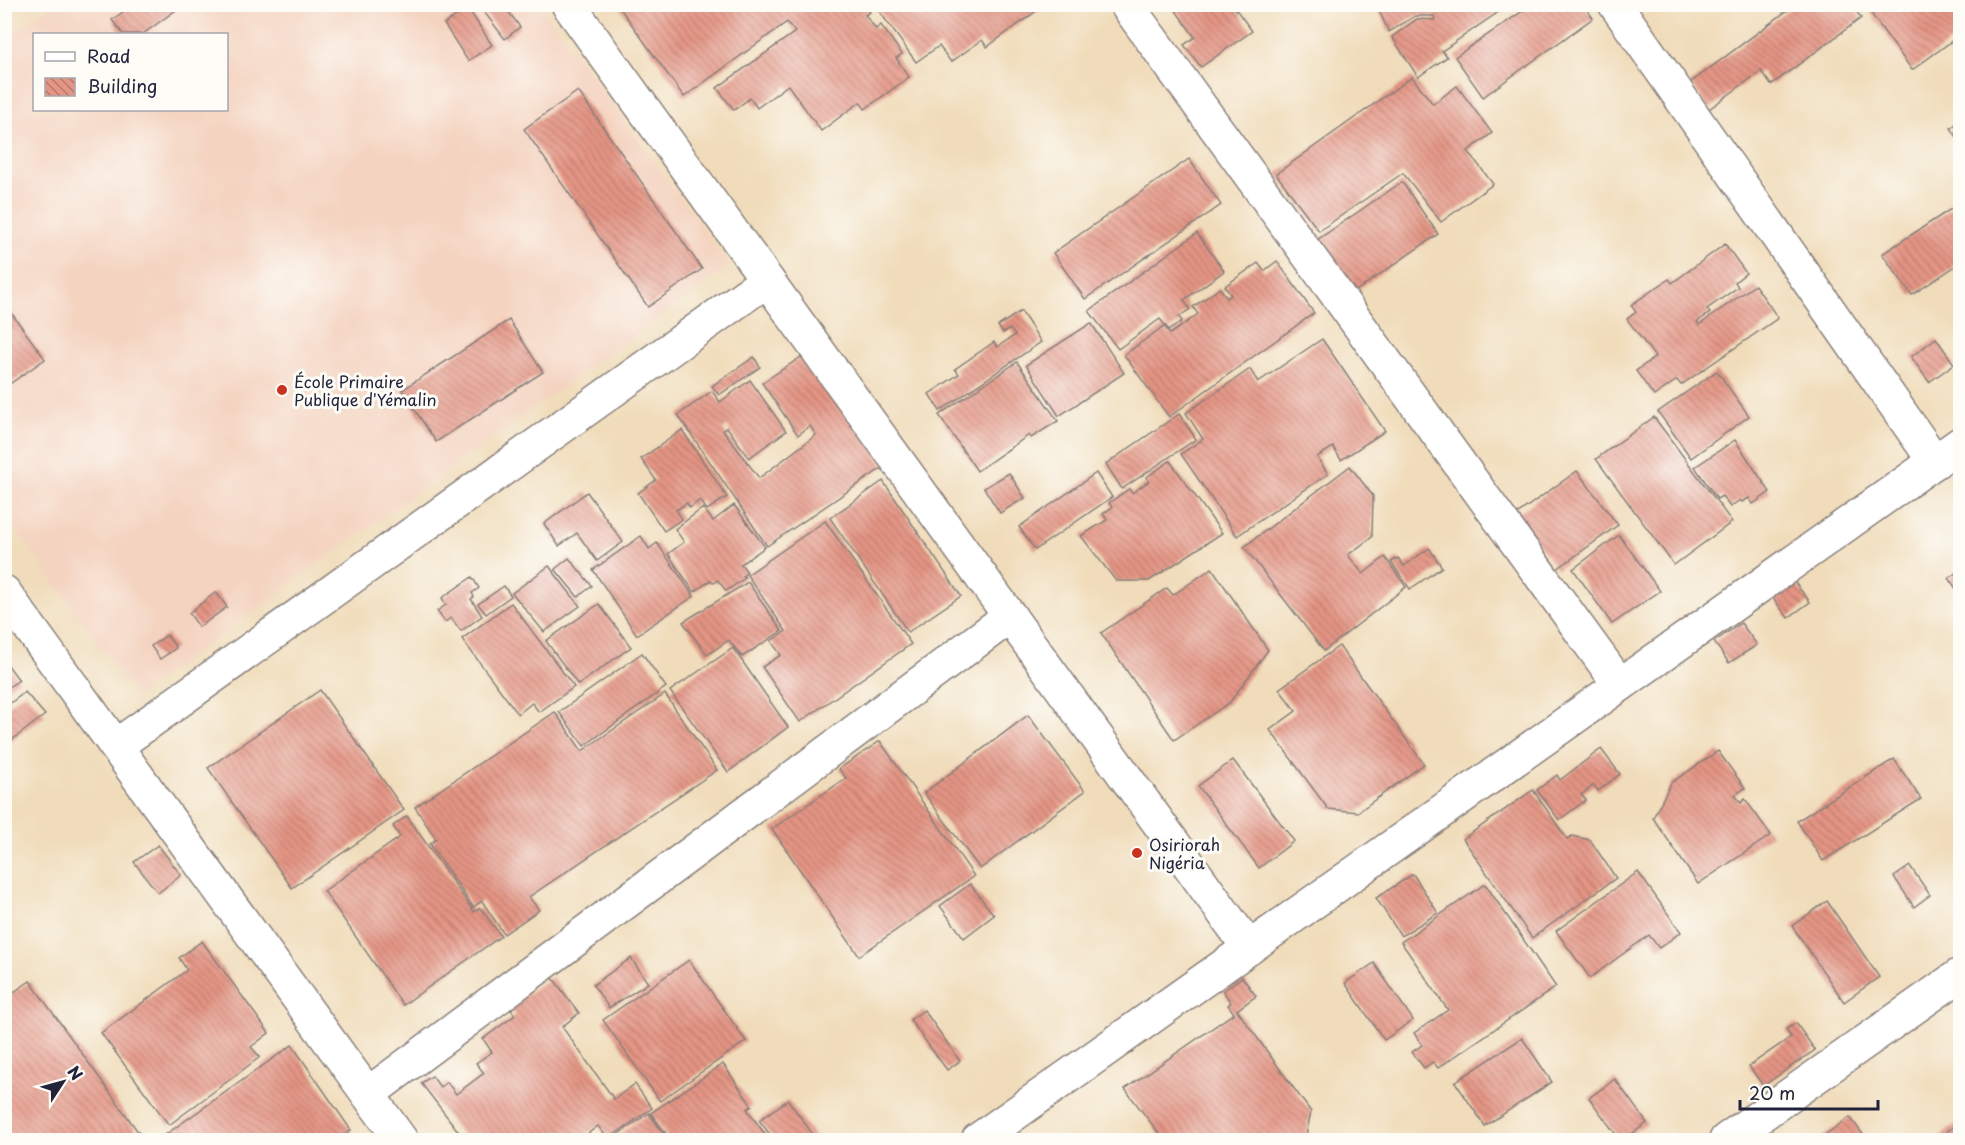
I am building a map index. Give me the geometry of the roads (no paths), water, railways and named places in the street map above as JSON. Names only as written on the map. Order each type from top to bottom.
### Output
[{"type":"street","points":[[568,4],[1249,948]]},
{"type":"street","points":[[1125,4],[1620,685]]},
{"type":"street","points":[[978,1140],[1948,453],[1615,4]]},
{"type":"street","points":[[116,746],[767,280]]},
{"type":"street","points":[[4,592],[401,1140]]},
{"type":"street","points":[[368,1094],[1010,616]]},
{"type":"street","points":[[1726,1140],[1960,975]]},
{"type":"place","name":"École Primaire Publique d'Yémalin","points":[[282,390]]},
{"type":"place","name":"Osiriorah Nigéria","points":[[1137,853]]}]
